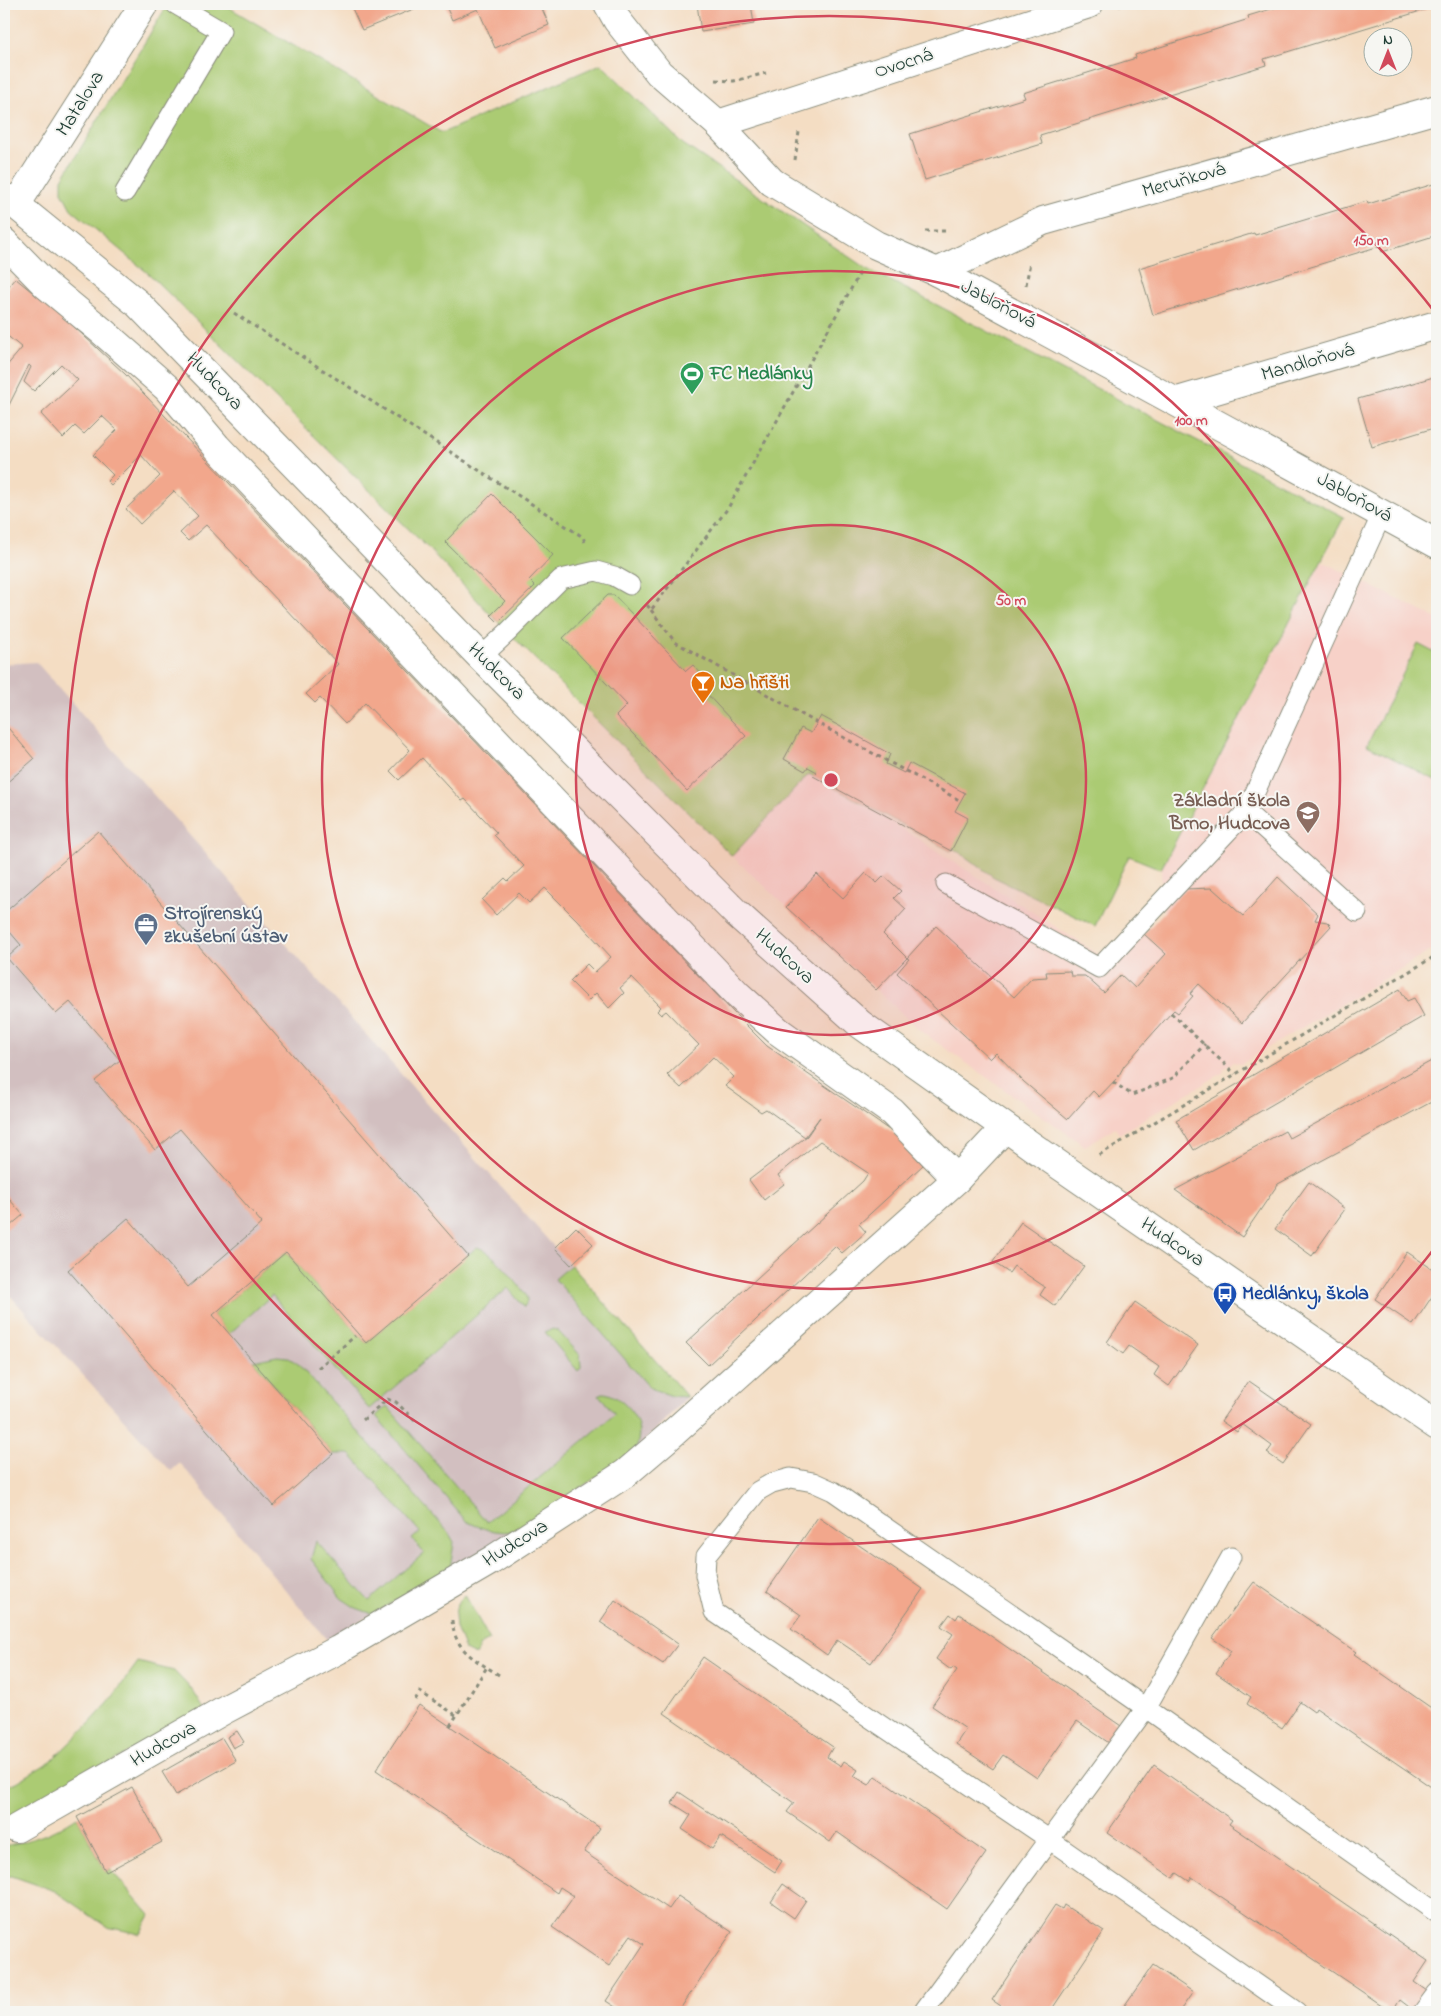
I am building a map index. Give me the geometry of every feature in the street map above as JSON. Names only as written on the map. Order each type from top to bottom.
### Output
[{"type":"street","name":"Matalova","points":[[10,201],[144,4]]},
{"type":"street","name":"Jabloňová","points":[[608,4],[617,20],[659,73],[718,124],[772,182],[876,245],[937,272],[1178,401],[1437,544]]},
{"type":"street","name":"Ovocná","points":[[718,124],[1100,6]]},
{"type":"street","name":"Meruňková","points":[[937,272],[1043,221],[1437,109]]},
{"type":"street","name":"Hudcova","points":[[10,201],[138,303],[481,657],[750,926],[860,1024],[1005,1128],[1437,1426]]},
{"type":"street","name":"Hudcova","points":[[4,242],[46,285],[167,388],[230,461],[738,995],[778,1031],[892,1112],[957,1179]]},
{"type":"street","name":"Mandloňová","points":[[1178,401],[1437,325]]},
{"type":"street","name":"Hudcova","points":[[10,1830],[224,1710],[362,1637],[505,1552],[626,1473],[957,1179],[1005,1128]]},
{"type":"lane","points":[[125,192],[221,32],[174,4]]},
{"type":"lane","points":[[946,884],[1099,968],[1246,812],[1382,514]]},
{"type":"lane","points":[[481,657],[561,579],[596,571],[614,576],[630,586]]},
{"type":"lane","points":[[1246,812],[1357,912]]},
{"type":"lane","points":[[1296,2012],[1050,1840],[714,1612],[705,1575],[706,1556],[758,1491],[772,1483],[791,1478],[812,1482],[833,1491],[1437,1913]]},
{"type":"lane","points":[[923,2012],[1146,1708],[1231,1557]]},
{"type":"lane","points":[[1423,2012],[1437,1993]]},
{"type":"path","points":[[1100,6],[1128,4]]},
{"type":"path","points":[[711,80],[734,81],[771,72]]},
{"type":"path","points":[[794,165],[798,133],[802,128]]},
{"type":"path","points":[[920,231],[947,231]]},
{"type":"path","points":[[1030,292],[1025,283],[1029,264],[1034,256]]},
{"type":"path","points":[[651,610],[728,508],[864,266]]},
{"type":"path","points":[[234,313],[583,537],[596,571]]},
{"type":"path","points":[[630,586],[675,642],[960,801]]},
{"type":"path","points":[[1094,1158],[1437,955]]},
{"type":"path","points":[[1171,1013],[1235,1074]]},
{"type":"path","points":[[1113,1082],[1132,1095],[1173,1078],[1204,1044]]},
{"type":"path","points":[[318,1368],[355,1336]]},
{"type":"path","points":[[363,1420],[388,1399],[396,1402],[415,1421]]},
{"type":"path","points":[[450,1726],[487,1667]]},
{"type":"path","points":[[415,1700],[420,1692],[456,1716]]},
{"type":"shaded area","name":"Základní škola Brno, Hudcova","points":[[1322,561],[1437,619],[1437,947],[1241,1064],[1233,1062],[1223,1069],[1224,1072],[1119,1134],[1115,1128],[1085,1146],[922,1032],[732,856],[809,774],[877,813],[1114,964],[1163,913],[1161,869]]},
{"type":"shaded area","name":"Strojírenský zkušební ústav","points":[[36,662],[687,1397],[636,1450],[517,1531],[327,1640],[180,1463],[171,1471],[4,1289],[4,664]]},
{"type":"green space","name":"FC Medlánky","points":[[168,4],[223,4],[442,133],[601,64],[683,144],[864,267],[1344,517],[1161,869],[1129,856],[1095,926],[994,877],[953,848],[951,851],[809,774],[732,856],[491,615],[430,550],[149,274],[71,209],[62,192],[62,179]]},
{"type":"green space","points":[[1418,644],[1437,654],[1437,781],[1367,745]]},
{"type":"green space","points":[[477,1247],[490,1254],[509,1273],[525,1294],[527,1300],[524,1307],[508,1288],[369,1409],[272,1295],[229,1334],[213,1315],[286,1252],[366,1343]]},
{"type":"green space","points":[[571,1265],[687,1397],[672,1396],[650,1388],[555,1279]]},
{"type":"green space","points":[[553,1329],[558,1331],[580,1355],[581,1367],[578,1371],[545,1332]]},
{"type":"green space","points":[[277,1356],[287,1357],[297,1363],[448,1532],[454,1542],[450,1569],[373,1614],[356,1608],[341,1598],[311,1559],[316,1541],[369,1601],[424,1553],[412,1539],[420,1532],[350,1454],[333,1454],[253,1361]]},
{"type":"green space","points":[[603,1393],[614,1396],[625,1404],[634,1415],[639,1432],[636,1450],[517,1531],[510,1532],[490,1530],[466,1521],[376,1416],[387,1406],[487,1522],[615,1414],[599,1395]]},
{"type":"green space","points":[[465,1595],[490,1640],[481,1644],[475,1655],[465,1650],[456,1628],[455,1615],[457,1603]]},
{"type":"green space","points":[[138,1662],[174,1671],[193,1691],[204,1709],[13,1818],[4,1819],[4,1786],[17,1782],[51,1761],[109,1702]]},
{"type":"green space","points":[[77,1817],[106,1872],[111,1870],[150,1915],[140,1934],[107,1927],[55,1891],[12,1876],[4,1876],[4,1846],[42,1836]]},
{"type":"building","points":[[350,4],[414,4],[416,8],[362,30]]},
{"type":"building","points":[[445,4],[540,4],[549,25],[495,48],[478,9],[452,20]]},
{"type":"building","points":[[697,4],[751,4],[754,24],[701,32]]},
{"type":"building","points":[[1287,4],[1437,4],[1437,6],[1264,59],[1266,65],[1040,135],[1042,144],[925,180],[910,134],[1025,98],[1023,93],[1136,58],[1135,55],[1249,19],[1248,16]]},
{"type":"building","points":[[1437,183],[1437,235],[1382,252],[1380,246],[1153,315],[1139,268],[1254,233],[1255,235],[1367,201],[1368,204]]},
{"type":"building","points":[[15,278],[70,323],[125,374],[767,1046],[895,1134],[923,1165],[859,1224],[866,1232],[842,1253],[835,1246],[708,1365],[686,1343],[863,1181],[868,1173],[820,1141],[778,1175],[784,1184],[764,1200],[749,1180],[807,1136],[820,1117],[805,1137],[766,1109],[761,1112],[725,1086],[734,1077],[713,1057],[681,1088],[667,1075],[699,1045],[666,1011],[661,1015],[657,1011],[661,1007],[632,977],[620,988],[624,993],[609,1008],[596,993],[589,1000],[570,981],[587,964],[595,972],[611,957],[545,888],[529,903],[519,893],[496,915],[482,900],[505,878],[508,881],[524,866],[494,835],[497,833],[465,799],[462,801],[422,758],[399,780],[390,771],[410,750],[365,703],[345,724],[320,698],[315,703],[306,694],[338,664],[206,525],[188,541],[180,533],[198,516],[174,491],[140,524],[126,509],[160,476],[141,455],[111,485],[107,481],[113,475],[93,455],[117,430],[102,416],[84,434],[75,426],[63,438],[41,414],[78,380],[61,364],[34,391],[24,382],[31,367],[29,365],[9,405],[4,400],[4,369],[22,348],[4,333],[4,315],[6,312],[4,311],[4,292]]},
{"type":"building","points":[[1437,376],[1437,427],[1372,447],[1358,399]]},
{"type":"building","points":[[492,494],[553,555],[529,580],[535,586],[498,622],[491,615],[505,601],[445,542]]},
{"type":"building","points":[[608,595],[614,595],[686,671],[693,665],[709,682],[702,689],[746,736],[687,791],[616,716],[627,705],[563,638]]},
{"type":"building","points":[[821,716],[890,754],[886,764],[904,773],[909,763],[965,793],[955,811],[968,818],[951,851],[813,776],[817,772],[808,767],[805,771],[784,759],[801,728],[811,733]]},
{"type":"building","points":[[4,723],[34,759],[4,785]]},
{"type":"building","points":[[98,831],[468,1256],[366,1343],[286,1252],[213,1315],[333,1454],[273,1506],[68,1270],[128,1218],[188,1287],[262,1223],[180,1129],[155,1150],[95,1081],[120,1060],[70,1002],[56,1014],[7,958],[21,945],[4,925],[4,913]]},
{"type":"building","points":[[866,873],[877,883],[884,876],[901,891],[894,898],[906,909],[883,934],[907,958],[876,990],[786,907],[817,874],[843,898]]},
{"type":"building","points":[[1278,877],[1318,914],[1315,920],[1327,922],[1331,926],[1242,1023],[1199,984],[1190,994],[1193,996],[1178,1013],[1174,1010],[1171,1013],[1099,1097],[1093,1091],[1068,1119],[1024,1082],[996,1053],[990,1059],[897,973],[909,959],[907,958],[936,926],[1014,997],[1032,978],[1047,977],[1046,972],[1070,971],[1071,976],[1085,976],[1104,993],[1121,975],[1135,988],[1166,954],[1144,934],[1185,889],[1212,888],[1243,916]]},
{"type":"building","points":[[1400,989],[1407,1001],[1414,998],[1424,1016],[1194,1150],[1176,1120]]},
{"type":"building","points":[[1437,1058],[1437,1099],[1278,1184],[1242,1237],[1175,1190],[1285,1131],[1289,1138]]},
{"type":"building","points":[[1309,1182],[1345,1209],[1312,1256],[1275,1229]]},
{"type":"building","points":[[4,1193],[23,1215],[4,1231]]},
{"type":"building","points":[[1021,1222],[1084,1266],[1055,1306],[1040,1295],[1045,1287],[1014,1266],[1009,1273],[993,1262]]},
{"type":"building","points":[[576,1227],[593,1244],[571,1265],[555,1248]]},
{"type":"building","points":[[1407,1252],[1437,1272],[1437,1289],[1413,1325],[1375,1299]]},
{"type":"building","points":[[1135,1302],[1198,1345],[1169,1386],[1154,1375],[1159,1367],[1129,1346],[1123,1354],[1107,1342]]},
{"type":"building","points":[[1249,1381],[1311,1424],[1283,1464],[1267,1453],[1272,1446],[1242,1424],[1237,1432],[1221,1421]]},
{"type":"building","points":[[818,1517],[923,1589],[871,1663],[837,1640],[827,1655],[791,1629],[801,1615],[767,1591]]},
{"type":"building","points":[[1254,1582],[1356,1652],[1354,1654],[1437,1712],[1437,1791],[1316,1708],[1314,1712],[1300,1702],[1282,1728],[1247,1704],[1251,1697],[1216,1673],[1231,1651],[1212,1638]]},
{"type":"building","points":[[615,1600],[678,1644],[663,1664],[600,1622]]},
{"type":"building","points":[[950,1614],[956,1619],[959,1614],[1124,1728],[1112,1745],[1077,1721],[1037,1778],[1003,1755],[993,1769],[956,1744],[966,1729],[932,1706],[957,1670],[953,1667],[951,1670],[936,1659],[953,1634],[941,1626]]},
{"type":"building","points":[[703,1657],[833,1747],[827,1757],[841,1766],[844,1761],[858,1770],[854,1776],[869,1785],[875,1776],[986,1853],[947,1909],[837,1832],[830,1842],[787,1812],[794,1803],[664,1713]]},
{"type":"building","points":[[419,1705],[600,1828],[584,1852],[669,1909],[678,1896],[732,1932],[678,2012],[623,2012],[606,2001],[644,1944],[631,1935],[609,1966],[552,1927],[574,1896],[560,1887],[557,1893],[376,1770]]},
{"type":"building","points":[[237,1731],[244,1742],[233,1748],[227,1737]]},
{"type":"building","points":[[222,1738],[236,1761],[176,1795],[162,1772]]},
{"type":"building","points":[[1154,1765],[1232,1820],[1229,1824],[1428,1961],[1414,1982],[1427,1991],[1413,2010],[1400,2000],[1392,2012],[1192,1877],[1189,1881],[1177,1873],[1173,1878],[1107,1833]]},
{"type":"building","points":[[132,1787],[162,1842],[106,1872],[77,1817]]},
{"type":"building","points":[[679,1792],[782,1861],[775,1872],[721,1836],[712,1849],[682,1829],[691,1815],[672,1803]]},
{"type":"building","points":[[783,1884],[806,1900],[794,1918],[771,1902]]},
{"type":"building","points":[[1055,1905],[1062,1909],[1064,1905],[1104,1931],[1050,2012],[1010,2012],[992,2000]]},
{"type":"building","points":[[1153,1965],[1193,1992],[1179,2012],[1120,2012]]},
{"type":"place","name":"FC Medlánky","points":[[692,395]]},
{"type":"place","name":"Na hřišti","points":[[703,704]]},
{"type":"place","name":"Základní škola Brno, Hudcova","points":[[1308,834]]},
{"type":"place","name":"Strojírenský zkušební ústav","points":[[146,946]]},
{"type":"place","name":"Medlánky, škola","points":[[1225,1315]]}]
